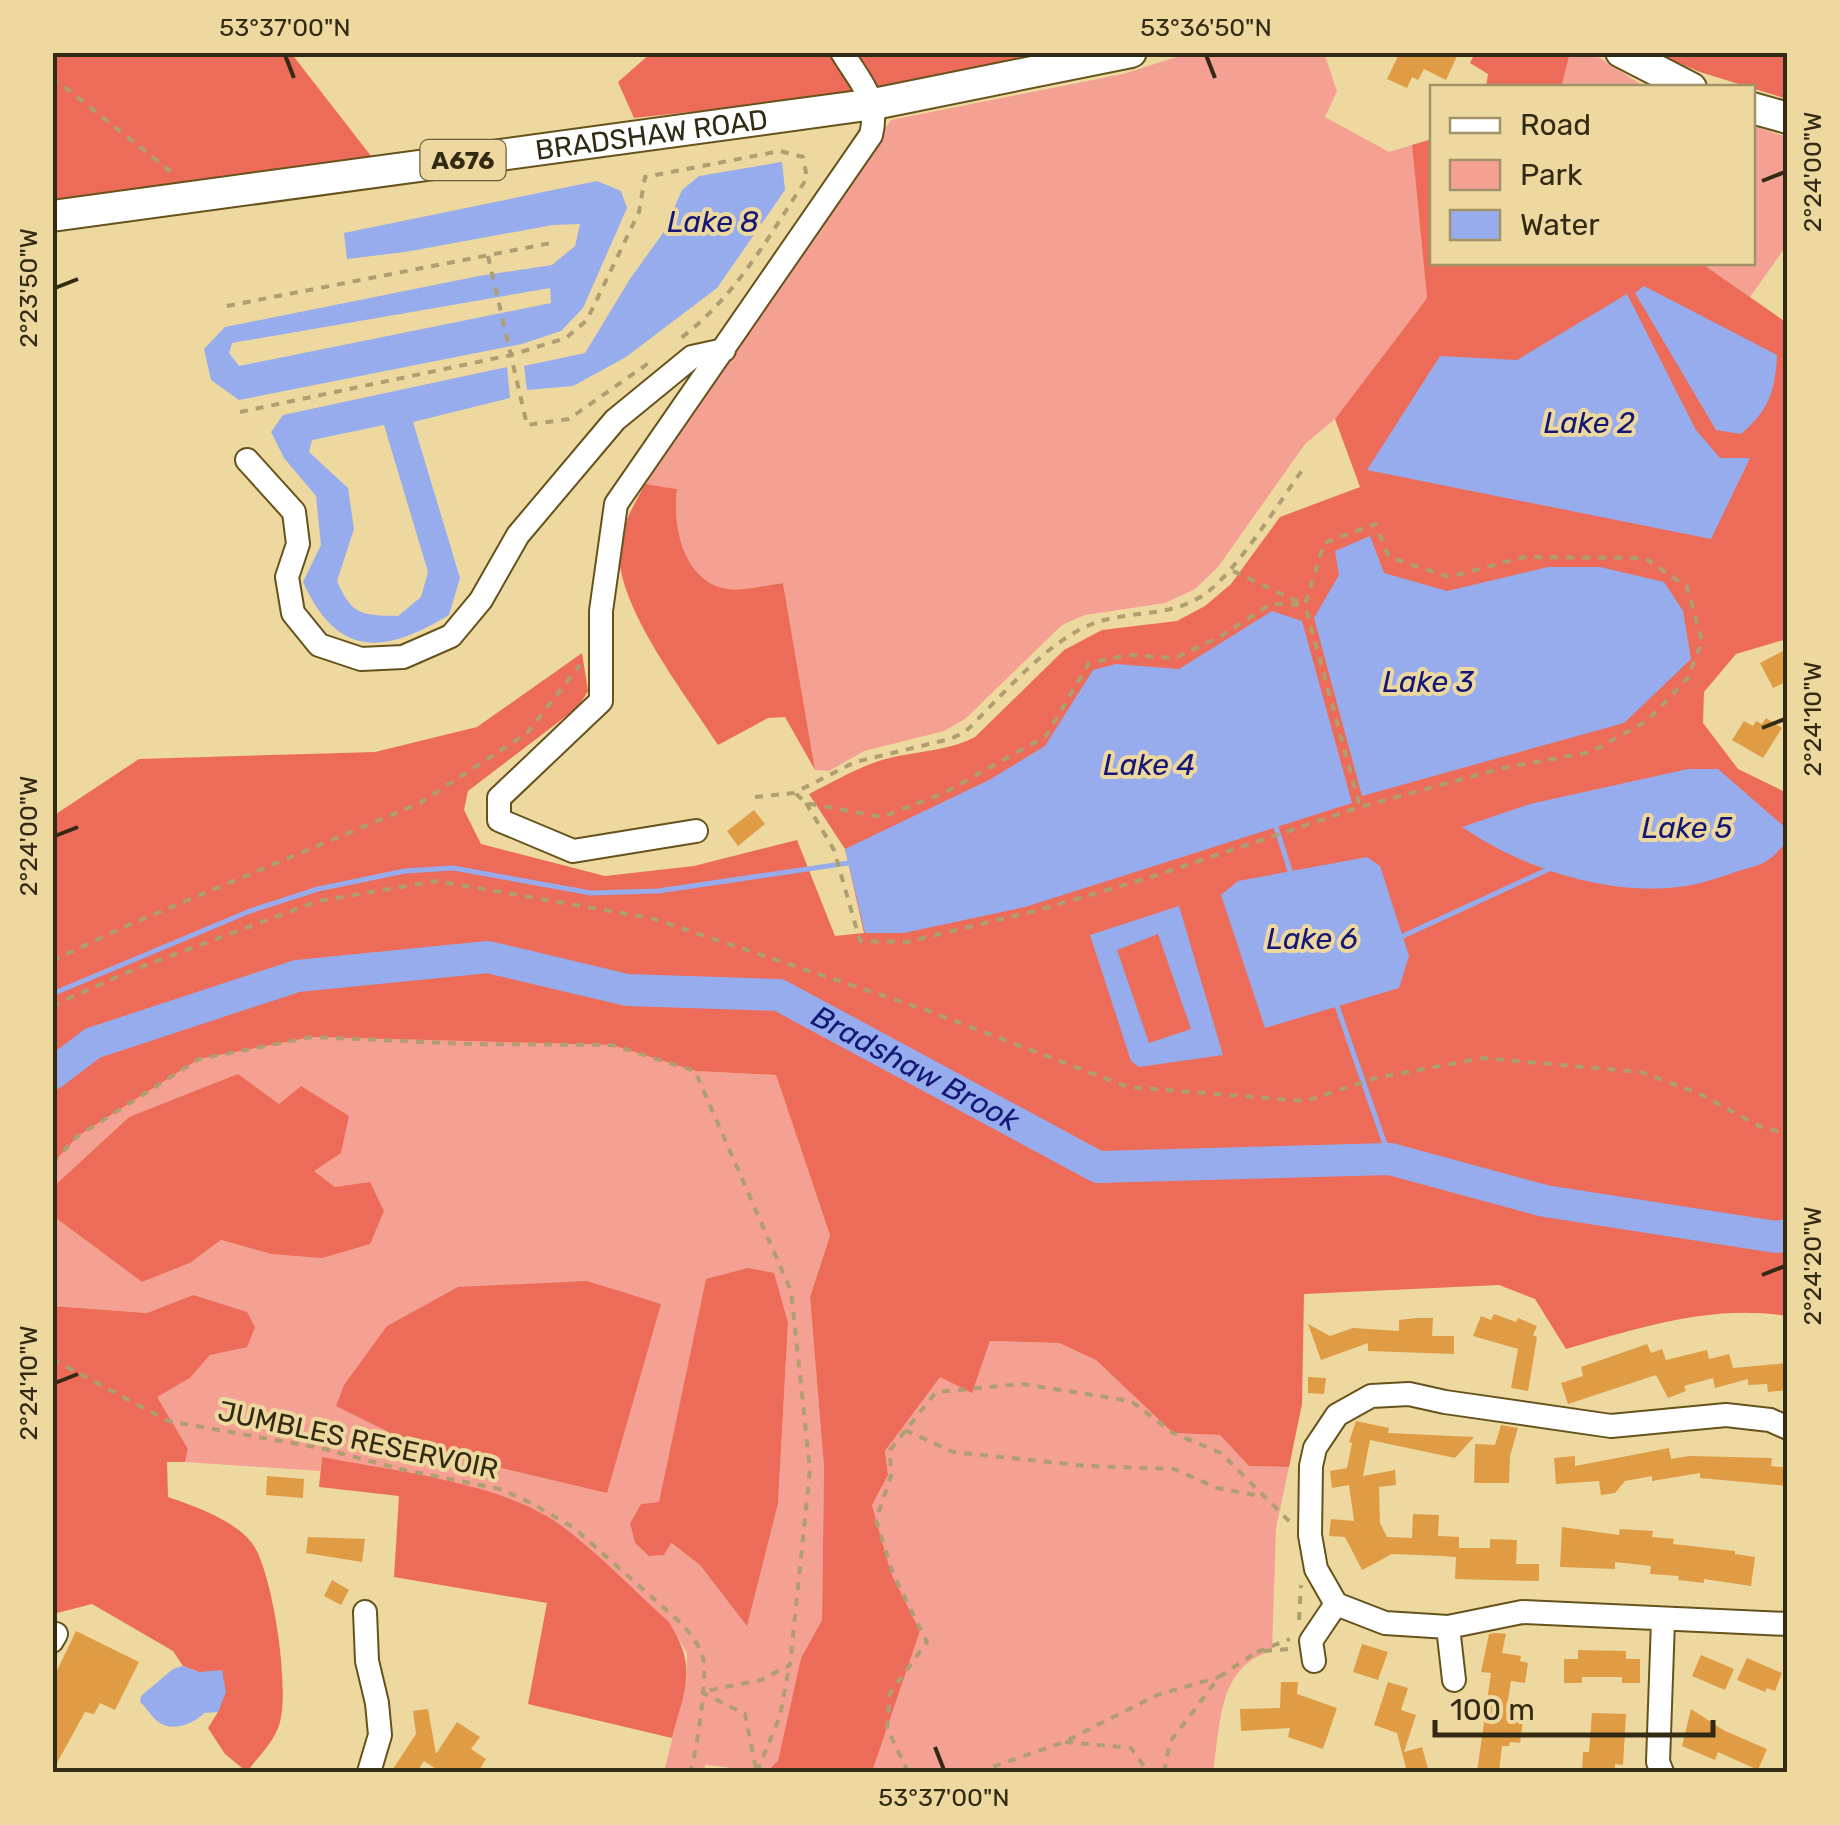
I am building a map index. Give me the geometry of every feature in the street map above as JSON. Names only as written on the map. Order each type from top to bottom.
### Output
[{"type":"main road","name":"BRADSHAW ROAD","points":[[52,216],[874,104],[1131,52]]},
{"type":"main road","points":[[1621,52],[1685,85]]},
{"type":"main road","points":[[1755,109],[1788,118]]},
{"type":"street","points":[[696,831],[573,851],[499,820],[499,798],[600,702],[602,612],[616,504],[871,135],[876,116],[874,104],[842,52]]},
{"type":"street","points":[[247,460],[294,512],[298,544],[287,577],[293,612],[320,645],[361,659],[403,657],[451,636],[481,600],[518,535],[615,420],[692,357],[724,350]]},
{"type":"street","points":[[1788,1428],[1770,1420],[1726,1414],[1612,1426],[1388,1393],[1354,1402],[1337,1415],[1315,1448],[1310,1535],[1316,1569],[1336,1604],[1385,1624],[1448,1627],[1522,1612],[1788,1624]]},
{"type":"street","points":[[1304,1652],[1336,1604]]},
{"type":"street","points":[[366,1612],[367,1661],[378,1702],[380,1735],[369,1772]]},
{"type":"street","points":[[1662,1620],[1658,1762],[1662,1772]]},
{"type":"street","points":[[1448,1627],[1454,1682]]},
{"type":"path","points":[[52,77],[200,195]]},
{"type":"path","points":[[240,412],[512,355],[555,342],[586,320],[639,212],[645,177],[780,151],[803,157],[806,178],[740,281],[709,317],[680,340]]},
{"type":"path","points":[[227,306],[556,242]]},
{"type":"path","points":[[488,256],[528,424],[569,419],[651,362]]},
{"type":"path","points":[[755,797],[794,792],[854,762],[950,740],[965,732],[1050,650],[1075,632],[1095,622],[1176,610],[1204,595],[1230,570],[1306,465]]},
{"type":"path","points":[[794,792],[806,803],[834,850],[860,941],[907,942],[1039,910],[1151,877],[1360,807],[1504,768],[1592,752],[1648,721],[1688,678],[1702,641],[1686,587],[1645,558],[1524,557],[1448,576],[1390,557],[1375,524],[1324,544],[1305,605],[1360,807]]},
{"type":"path","points":[[1230,570],[1305,605]]},
{"type":"path","points":[[806,803],[882,817],[944,794],[1046,736],[1089,664],[1128,655],[1175,658],[1222,636],[1271,604],[1305,605]]},
{"type":"path","points":[[52,961],[126,926],[420,804],[527,733],[572,672],[601,645]]},
{"type":"path","points":[[52,1006],[128,972],[318,901],[437,882],[650,918],[926,1010],[1128,1087],[1306,1102],[1375,1078],[1482,1058],[1641,1072],[1700,1094],[1764,1128],[1788,1133]]},
{"type":"path","points":[[52,1163],[78,1136],[199,1059],[312,1037],[612,1045],[695,1071],[791,1291],[810,1470],[790,1666],[780,1716],[757,1772]]},
{"type":"path","name":"JUMBLES RESERVOIR","points":[[52,1359],[168,1422],[320,1448],[500,1490],[533,1504],[592,1542],[681,1623],[700,1652],[704,1666],[696,1754],[690,1772]]},
{"type":"path","points":[[908,1772],[887,1728],[890,1692],[926,1642],[894,1574],[876,1520],[890,1476],[890,1450],[936,1392],[1022,1384],[1130,1401],[1173,1433],[1221,1453],[1296,1528]]},
{"type":"path","points":[[905,1430],[953,1452],[1174,1469],[1217,1488],[1269,1498]]},
{"type":"path","points":[[978,1772],[1064,1742],[1157,1695],[1219,1677],[1257,1652],[1298,1636],[1302,1586]]},
{"type":"path","points":[[1257,1652],[1304,1652]]},
{"type":"path","points":[[701,1692],[762,1680],[790,1666]]},
{"type":"path","points":[[1164,1772],[1170,1742],[1219,1677]]},
{"type":"path","points":[[701,1692],[745,1714],[757,1772]]},
{"type":"path","points":[[1064,1742],[1131,1748],[1148,1772]]},
{"type":"green space","points":[[1570,52],[1592,53],[1642,85],[1562,85]]},
{"type":"green space","points":[[1189,53],[1324,53],[1337,91],[1325,117],[1389,152],[1412,145],[1427,298],[1335,419],[1305,444],[1218,567],[1195,589],[1165,603],[1085,615],[1062,625],[965,719],[944,731],[864,751],[829,771],[815,770],[783,583],[748,589],[713,585],[691,565],[684,551],[677,520],[677,489],[645,484],[722,363],[891,120],[1123,74]]},
{"type":"green space","points":[[1755,127],[1787,137],[1787,245],[1750,297],[1704,265],[1755,265]]},
{"type":"green space","points":[[312,1037],[612,1045],[695,1071],[776,1075],[830,1234],[810,1297],[824,1467],[822,1620],[801,1658],[778,1762],[766,1772],[706,1765],[702,1772],[664,1772],[687,1679],[687,1653],[669,1622],[558,1524],[522,1504],[322,1457],[320,1471],[185,1462],[188,1449],[156,1397],[190,1378],[210,1355],[193,1295],[147,1313],[53,1306],[53,1216],[142,1282],[190,1263],[221,1240],[271,1254],[335,1187],[314,1171],[279,1105],[129,1117],[53,1187],[53,1163],[78,1136],[199,1059]],"holes":[[[706,1280],[788,1323],[778,1504],[747,1625],[700,1565],[670,1543],[664,1555],[650,1556],[635,1543],[630,1522],[641,1504],[659,1503]]]},
{"type":"green space","points":[[990,1341],[1059,1343],[1096,1360],[1173,1433],[1220,1435],[1249,1466],[1289,1467],[1276,1528],[1272,1651],[1254,1659],[1231,1683],[1221,1717],[1213,1772],[872,1772],[920,1631],[891,1573],[872,1505],[888,1475],[885,1451],[940,1376],[972,1392]]},
{"type":"shaded area","points":[[1475,52],[1570,53],[1562,85],[1486,85],[1488,74],[1470,63]]},
{"type":"shaded area","points":[[52,53],[291,53],[371,156],[53,200]]},
{"type":"shaded area","points":[[651,53],[1041,53],[855,94],[634,118],[618,82]]},
{"type":"shaded area","points":[[1654,53],[1787,53],[1787,99],[1755,89],[1755,85],[1742,85]]},
{"type":"shaded area","points":[[1430,140],[1430,265],[1704,265],[1787,323],[1787,639],[1736,654],[1704,692],[1703,723],[1738,769],[1787,793],[1787,1316],[1730,1313],[1675,1320],[1566,1349],[1535,1299],[1499,1285],[1304,1294],[1302,1404],[1289,1467],[1249,1466],[1220,1435],[1173,1433],[1096,1360],[1059,1343],[990,1341],[972,1393],[940,1377],[885,1451],[888,1475],[872,1505],[891,1573],[920,1631],[872,1772],[766,1772],[778,1761],[801,1658],[822,1620],[824,1467],[810,1297],[830,1235],[776,1075],[695,1071],[612,1045],[312,1037],[199,1059],[78,1136],[53,1163],[53,816],[139,759],[375,752],[477,727],[582,653],[588,691],[578,707],[468,791],[464,810],[481,844],[605,876],[694,866],[797,840],[835,936],[864,933],[845,849],[809,794],[872,763],[953,746],[975,737],[1064,650],[1102,630],[1177,621],[1205,606],[1231,584],[1280,517],[1360,487],[1335,419],[1427,298],[1412,145]]},
{"type":"shaded area","points":[[645,484],[677,489],[677,520],[684,551],[691,565],[713,585],[748,589],[783,583],[815,770],[785,717],[768,718],[718,745],[643,628],[623,578],[619,545]]},
{"type":"shaded area","points":[[238,1074],[279,1104],[301,1086],[349,1116],[341,1153],[314,1171],[335,1187],[370,1182],[384,1211],[370,1244],[322,1258],[271,1254],[221,1240],[190,1263],[142,1282],[53,1216],[53,1187],[129,1117]]},
{"type":"shaded area","points":[[748,1268],[774,1273],[788,1323],[778,1504],[747,1626],[700,1565],[671,1543],[664,1555],[649,1556],[635,1543],[630,1523],[641,1504],[659,1502],[706,1279]]},
{"type":"shaded area","points":[[587,1281],[661,1304],[607,1493],[425,1450],[336,1406],[344,1385],[387,1326],[458,1287]]},
{"type":"shaded area","points":[[193,1295],[247,1312],[255,1327],[247,1347],[210,1355],[190,1378],[157,1397],[188,1449],[185,1462],[167,1462],[168,1497],[215,1515],[247,1537],[268,1582],[282,1664],[282,1712],[268,1746],[247,1772],[225,1754],[208,1728],[218,1712],[211,1672],[183,1666],[173,1651],[92,1604],[53,1614],[53,1306],[147,1313]]},
{"type":"shaded area","points":[[322,1457],[477,1488],[535,1510],[573,1535],[669,1622],[678,1638],[684,1652],[686,1678],[672,1738],[528,1704],[547,1603],[394,1577],[399,1496],[319,1487]]},
{"type":"water","name":"Lake 8","points":[[782,162],[785,190],[717,288],[626,357],[573,386],[527,390],[524,366],[585,353],[663,233],[682,190],[699,176]]},
{"type":"water","points":[[597,181],[621,191],[627,208],[583,308],[561,331],[522,344],[239,400],[211,380],[204,349],[225,327],[552,265],[575,246],[580,224],[553,225],[347,259],[344,233]],"holes":[[[550,288],[551,303],[239,366],[229,353],[232,343]]]},
{"type":"water","points":[[1644,286],[1777,355],[1769,399],[1741,434],[1716,430],[1635,293]]},
{"type":"water","name":"Lake 2","points":[[1627,294],[1696,430],[1720,458],[1750,458],[1711,539],[1367,470],[1440,356],[1517,360]]},
{"type":"water","points":[[507,367],[510,398],[413,422],[460,578],[449,615],[404,637],[383,642],[347,637],[331,625],[303,582],[321,545],[316,496],[284,458],[271,432],[283,415]],"holes":[[[384,425],[428,572],[421,597],[398,616],[367,614],[353,607],[337,581],[354,529],[348,488],[309,452],[312,440]]]},
{"type":"water","name":"Lake 3","points":[[1370,536],[1384,573],[1447,591],[1548,567],[1600,567],[1664,582],[1683,611],[1691,659],[1624,723],[1362,796],[1314,618],[1339,575],[1335,551]]},
{"type":"water","name":"Lake 4","points":[[1272,611],[1302,621],[1352,803],[1025,907],[904,933],[865,933],[845,849],[989,780],[1045,746],[1093,670],[1116,664],[1179,669]]},
{"type":"water","name":"Lake 5","points":[[1688,769],[1718,769],[1787,829],[1787,841],[1771,858],[1754,867],[1693,885],[1641,888],[1560,874],[1508,854],[1462,827],[1530,804]]},
{"type":"water","name":"Lake 6","points":[[1367,857],[1380,866],[1409,956],[1399,988],[1265,1028],[1221,895],[1238,881]]},
{"type":"water","points":[[1179,906],[1223,1055],[1139,1067],[1131,1061],[1090,935]],"holes":[[[1158,934],[1191,1029],[1149,1043],[1117,950]]]},
{"type":"water","points":[[183,1666],[199,1672],[222,1670],[226,1692],[218,1712],[204,1713],[182,1726],[163,1725],[140,1702],[141,1696],[173,1669]]},
{"type":"building","points":[[1400,52],[1459,52],[1446,80],[1424,69],[1418,80],[1412,77],[1407,88],[1387,79]]},
{"type":"building","points":[[1783,651],[1788,659],[1788,681],[1773,688],[1760,663]]},
{"type":"building","points":[[1766,718],[1782,728],[1763,758],[1732,740],[1744,721],[1753,726],[1756,721],[1762,724]]},
{"type":"building","points":[[754,810],[765,824],[738,846],[727,831]]},
{"type":"building","points":[[1494,1314],[1537,1326],[1528,1391],[1511,1388],[1518,1349],[1473,1336],[1481,1316],[1491,1320]]},
{"type":"building","points":[[1433,1318],[1432,1336],[1454,1336],[1454,1354],[1368,1351],[1368,1343],[1321,1360],[1308,1324],[1330,1336],[1353,1328],[1399,1331],[1399,1320]]},
{"type":"building","points":[[1647,1344],[1651,1353],[1662,1349],[1666,1360],[1707,1350],[1709,1359],[1729,1354],[1733,1368],[1787,1363],[1788,1390],[1768,1392],[1767,1384],[1748,1385],[1748,1379],[1715,1388],[1713,1378],[1684,1386],[1686,1391],[1668,1398],[1656,1375],[1568,1404],[1561,1383],[1583,1376],[1581,1367]]},
{"type":"building","points":[[1308,1377],[1326,1378],[1324,1394],[1308,1393]]},
{"type":"building","points":[[1356,1421],[1389,1428],[1388,1433],[1474,1437],[1455,1458],[1370,1440],[1363,1476],[1395,1470],[1396,1485],[1379,1487],[1380,1523],[1387,1537],[1412,1538],[1413,1514],[1439,1515],[1438,1536],[1459,1537],[1459,1548],[1490,1548],[1490,1539],[1517,1540],[1516,1564],[1539,1564],[1539,1581],[1455,1579],[1456,1557],[1442,1556],[1392,1554],[1362,1570],[1345,1537],[1329,1536],[1331,1519],[1354,1521],[1349,1485],[1332,1488],[1330,1471],[1347,1468]]},
{"type":"building","points":[[1501,1425],[1518,1428],[1510,1456],[1509,1483],[1474,1483],[1475,1444],[1495,1445]]},
{"type":"building","points":[[1669,1448],[1671,1459],[1772,1458],[1771,1466],[1788,1468],[1788,1486],[1700,1478],[1700,1473],[1625,1481],[1615,1493],[1601,1495],[1599,1481],[1556,1484],[1554,1458],[1575,1456],[1575,1466]]},
{"type":"building","points":[[267,1476],[304,1479],[303,1498],[266,1495]]},
{"type":"building","points":[[1562,1527],[1619,1535],[1620,1529],[1653,1531],[1652,1537],[1674,1539],[1673,1544],[1755,1557],[1751,1586],[1704,1579],[1704,1583],[1678,1580],[1679,1576],[1650,1574],[1651,1566],[1615,1562],[1615,1569],[1560,1567]]},
{"type":"building","points":[[308,1537],[365,1539],[362,1562],[306,1553]]},
{"type":"building","points":[[332,1580],[349,1590],[341,1605],[324,1596]]},
{"type":"building","points":[[76,1631],[139,1662],[115,1710],[100,1703],[94,1714],[85,1712],[52,1772],[52,1681]]},
{"type":"building","points":[[1489,1634],[1506,1634],[1502,1653],[1521,1656],[1520,1661],[1528,1663],[1525,1683],[1511,1681],[1506,1712],[1524,1714],[1520,1743],[1502,1746],[1499,1772],[1477,1772],[1491,1673],[1481,1672]]},
{"type":"building","points":[[1362,1644],[1388,1652],[1378,1680],[1353,1672]]},
{"type":"building","points":[[1578,1650],[1626,1651],[1626,1659],[1640,1659],[1640,1683],[1622,1683],[1622,1677],[1582,1677],[1582,1683],[1564,1683],[1564,1659],[1578,1659]]},
{"type":"building","points":[[1701,1655],[1734,1669],[1725,1690],[1692,1676]]},
{"type":"building","points":[[1747,1658],[1782,1673],[1775,1691],[1767,1688],[1765,1692],[1737,1680]]},
{"type":"building","points":[[1281,1682],[1298,1682],[1297,1694],[1337,1708],[1323,1749],[1288,1737],[1290,1728],[1241,1731],[1240,1709],[1280,1708]]},
{"type":"building","points":[[1388,1682],[1408,1688],[1401,1710],[1416,1715],[1404,1752],[1422,1747],[1429,1772],[1407,1772],[1397,1733],[1374,1725]]},
{"type":"building","points":[[428,1709],[436,1754],[457,1722],[480,1737],[471,1749],[486,1759],[478,1772],[441,1772],[424,1761],[417,1772],[391,1772],[416,1734],[413,1711]]},
{"type":"building","points":[[1691,1709],[1725,1731],[1767,1749],[1758,1770],[1718,1752],[1715,1760],[1682,1746]]},
{"type":"building","points":[[1592,1713],[1626,1714],[1623,1765],[1615,1764],[1615,1772],[1582,1772],[1583,1752],[1589,1752]]},
{"type":"waterway","points":[[1276,827],[1290,871]]},
{"type":"waterway","points":[[52,994],[250,911],[318,889],[405,871],[453,868],[591,893],[658,891],[848,863]]},
{"type":"waterway","points":[[1403,936],[1549,869]]},
{"type":"waterway","name":"Bradshaw Brook","points":[[52,1074],[93,1043],[297,976],[488,957],[627,990],[779,995],[1098,1167],[1390,1159],[1545,1201],[1776,1237],[1788,1235]]},
{"type":"waterway","points":[[1337,1006],[1390,1159]]}]
